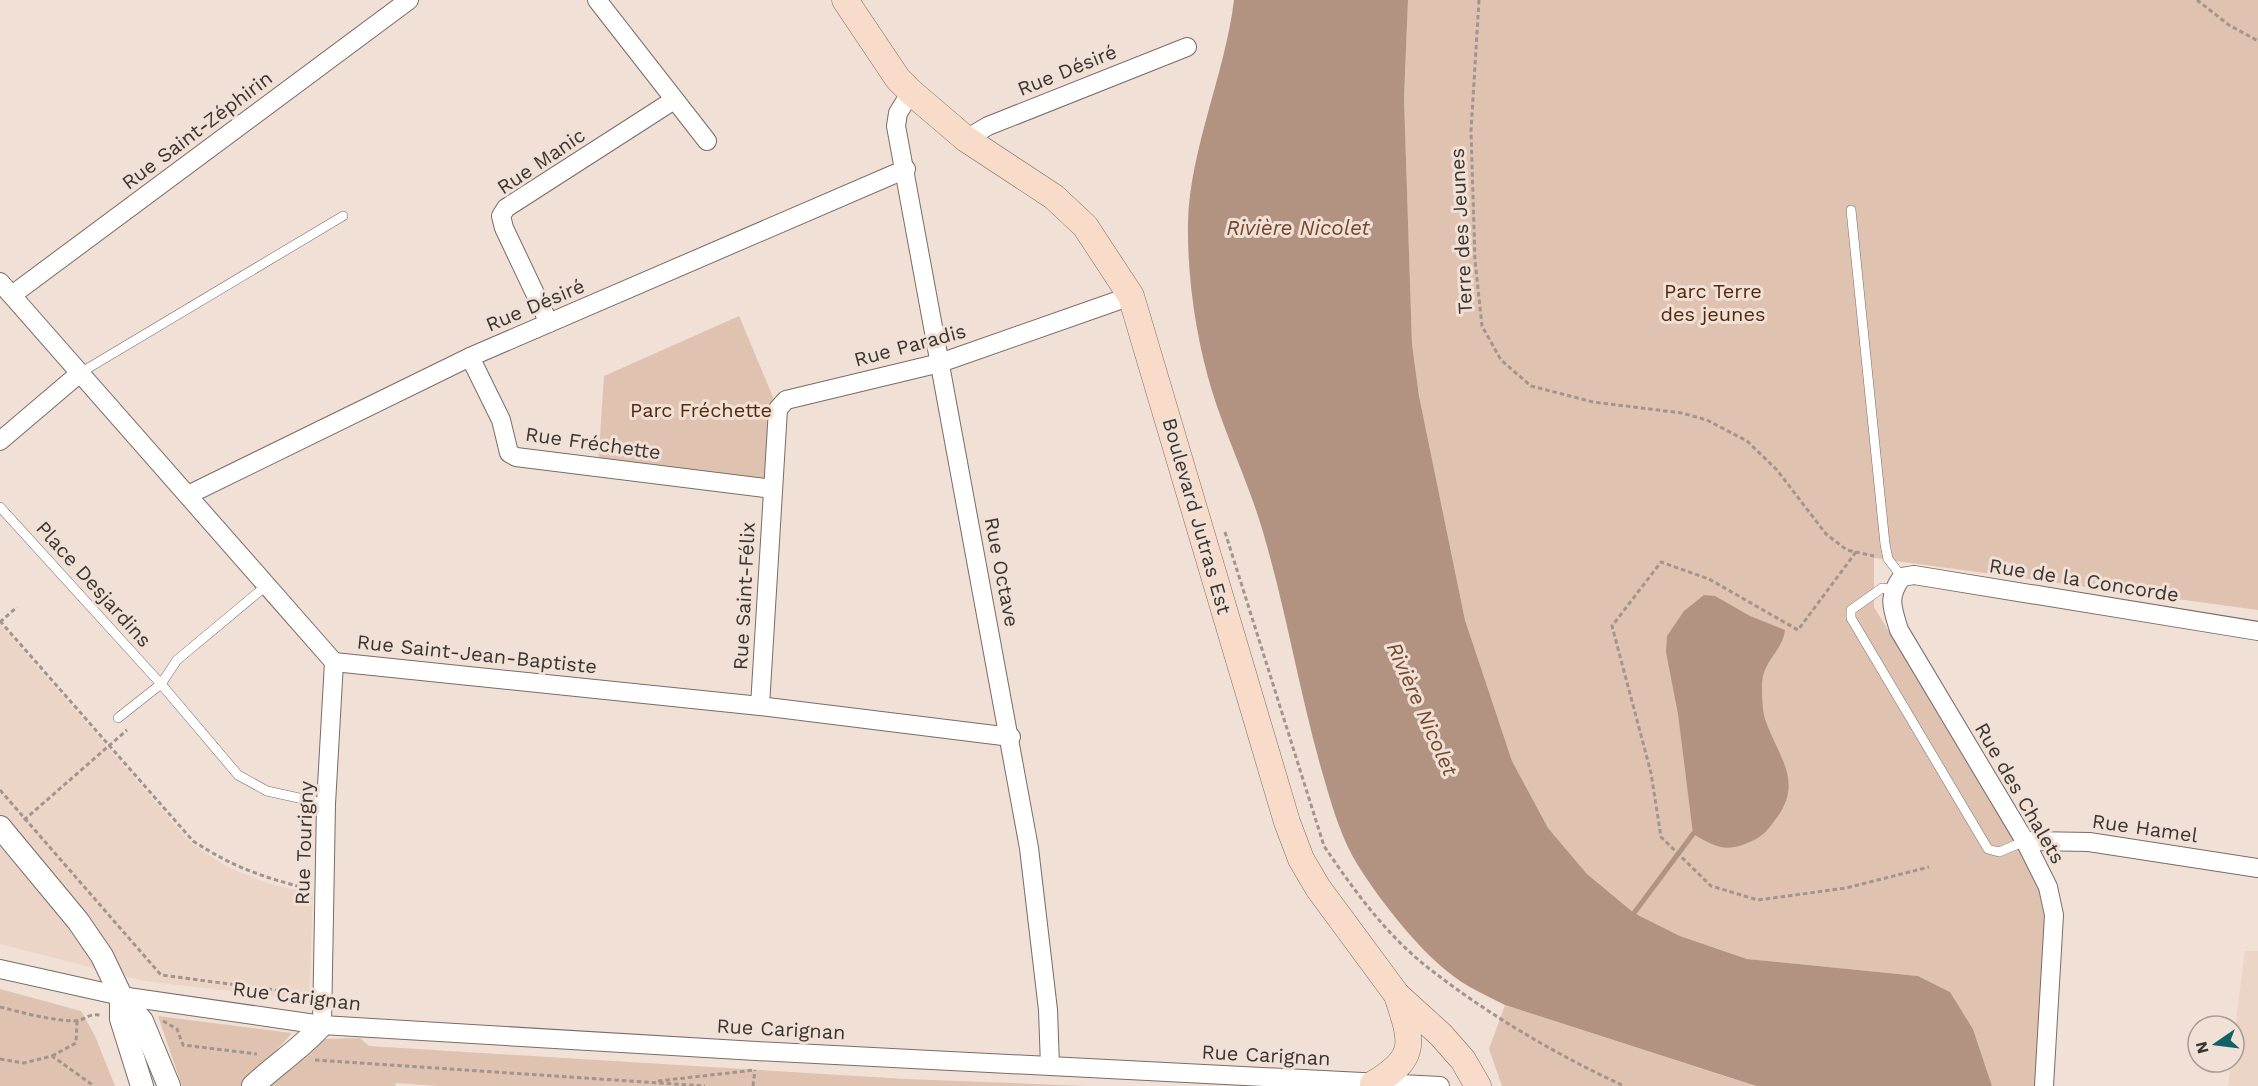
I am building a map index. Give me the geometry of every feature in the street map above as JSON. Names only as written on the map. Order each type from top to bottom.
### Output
[{"type":"main road","name":"Boulevard Jutras Est","points":[[844,0],[898,79],[966,139],[1054,197],[1084,226],[1131,296],[1287,822],[1301,859],[1318,888],[1397,995],[1441,1035],[1463,1060],[1478,1086]]},
{"type":"main road","points":[[1373,1084],[1400,1067],[1409,1046],[1397,995]]},
{"type":"street","name":"Rue Saint-Zéphirin","points":[[6,289],[409,0]]},
{"type":"street","points":[[597,0],[706,141]]},
{"type":"street","name":"Rue Désiré","points":[[966,139],[988,126],[1187,47]]},
{"type":"street","name":"Rue Octave","points":[[911,92],[898,113],[896,126],[906,169],[940,363],[1011,737],[1039,926],[1050,1066]]},
{"type":"street","name":"Rue Manic","points":[[549,323],[504,228],[501,216],[506,208],[675,100]]},
{"type":"street","name":"Rue Désiré","points":[[188,495],[470,357],[906,169]]},
{"type":"street","name":"Rue Saint-Jean-Baptiste","points":[[6,289],[334,662],[760,706],[1011,737]]},
{"type":"street","name":"Rue Paradis","points":[[773,489],[778,409],[786,400],[940,363],[1131,296]]},
{"type":"street","name":"Rue Fréchette","points":[[470,357],[501,420],[509,453],[516,457],[773,489]]},
{"type":"street","points":[[0,441],[80,373]]},
{"type":"street","name":"Rue Saint-Félix","points":[[760,706],[773,489]]},
{"type":"street","name":"Rue de la Concorde","points":[[1897,583],[1914,575],[2258,630]]},
{"type":"street","name":"Rue des Chalets","points":[[1897,583],[1892,609],[1899,630],[2025,841],[2048,887],[2054,915],[2044,1086]]},
{"type":"street","name":"Rue Tourigny","points":[[322,1024],[326,804],[334,662]]},
{"type":"street","points":[[3,831],[78,921],[102,956],[131,1020],[169,1086]]},
{"type":"street","name":"Rue Hamel","points":[[2025,841],[2089,842],[2258,868]]},
{"type":"street","name":"Rue Carignan","points":[[0,969],[121,996],[322,1024],[1440,1086]]},
{"type":"street","points":[[131,1020],[142,1086]]},
{"type":"street","points":[[253,1086],[284,1057],[308,1041],[322,1024]]},
{"type":"lane","points":[[1851,210],[1888,560],[1897,583],[1882,588],[1851,610],[1851,618],[1988,849],[1998,852],[2025,841]]},
{"type":"lane","points":[[80,373],[343,216]]},
{"type":"lane","name":"Place Desjardins","points":[[0,507],[161,684],[238,775],[267,791],[326,804]]},
{"type":"lane","points":[[118,718],[161,684],[177,660],[267,585]]},
{"type":"path","name":"Terre des Jeunes","points":[[1479,0],[1471,131],[1475,260],[1482,326],[1501,360],[1530,386],[1593,402],[1682,413],[1707,420],[1747,441],[1778,470],[1826,534],[1847,550],[1888,560]]},
{"type":"path","points":[[2197,0],[2229,25],[2258,41]]},
{"type":"path","points":[[1856,552],[1798,630],[1709,579],[1661,562],[1612,626],[1651,773],[1661,837],[1712,886],[1758,900],[1846,888],[1929,867]]},
{"type":"path","points":[[17,607],[0,622],[193,841],[229,864],[263,877],[312,890],[312,897]]},
{"type":"path","points":[[3,831],[25,819],[127,730]]},
{"type":"path","points":[[0,790],[161,975],[306,994],[309,991]]},
{"type":"path","points":[[0,1007],[36,1016],[77,1021],[91,1013],[131,1020],[162,1020],[177,1029],[183,1045],[284,1057],[705,1086]]},
{"type":"path","points":[[0,1059],[24,1063],[52,1056],[76,1042],[77,1021]]},
{"type":"path","points":[[52,1056],[94,1086]]},
{"type":"path","points":[[650,1082],[755,1070]]},
{"type":"shaded area","points":[[0,624],[191,843],[227,867],[270,884],[313,894],[309,1000],[144,981],[0,944]]},
{"type":"shaded area","points":[[2245,951],[2258,951],[2258,1086],[2228,1086],[2230,1074],[2246,1074],[2246,1014],[2237,1014]]},
{"type":"green space","name":"Parc Terre des jeunes","points":[[1408,0],[2258,0],[2258,610],[1874,558],[1874,607],[2018,844],[2056,888],[2044,1086],[1992,1086],[1973,1029],[1950,992],[1918,976],[1747,959],[1680,936],[1634,913],[1587,874],[1548,828],[1512,761],[1465,620],[1419,396],[1412,344],[1404,98]]},
{"type":"green space","name":"Parc Fréchette","points":[[739,316],[778,409],[773,489],[598,467],[604,376]]},
{"type":"green space","points":[[0,989],[81,1011],[95,1036],[115,1086],[0,1086]]},
{"type":"green space","points":[[1505,1005],[1755,1086],[1502,1086],[1489,1049]]},
{"type":"green space","points":[[158,1016],[292,1033],[245,1086],[182,1086]]},
{"type":"green space","points":[[360,1038],[369,1046],[906,1079],[1086,1086],[438,1086],[396,1083],[395,1086],[265,1086],[325,1039]]},
{"type":"water","name":"Rivière Nicolet","points":[[1234,0],[1408,0],[1404,98],[1412,344],[1419,396],[1465,620],[1512,761],[1548,828],[1587,874],[1634,913],[1680,936],[1747,959],[1918,976],[1950,992],[1973,1029],[1992,1086],[1756,1086],[1505,1005],[1483,994],[1468,986],[1435,961],[1409,934],[1372,886],[1353,857],[1331,802],[1313,739],[1271,561],[1245,479],[1212,391],[1201,350],[1194,307],[1188,243],[1190,195],[1201,139],[1230,28]]},
{"type":"water","points":[[1704,595],[1715,596],[1750,616],[1785,630],[1781,644],[1763,675],[1762,692],[1765,719],[1786,770],[1788,794],[1784,806],[1764,833],[1756,839],[1731,848],[1717,846],[1693,834],[1678,714],[1666,652],[1667,636],[1684,611]]},
{"type":"waterway","points":[[1634,913],[1693,834]]}]
